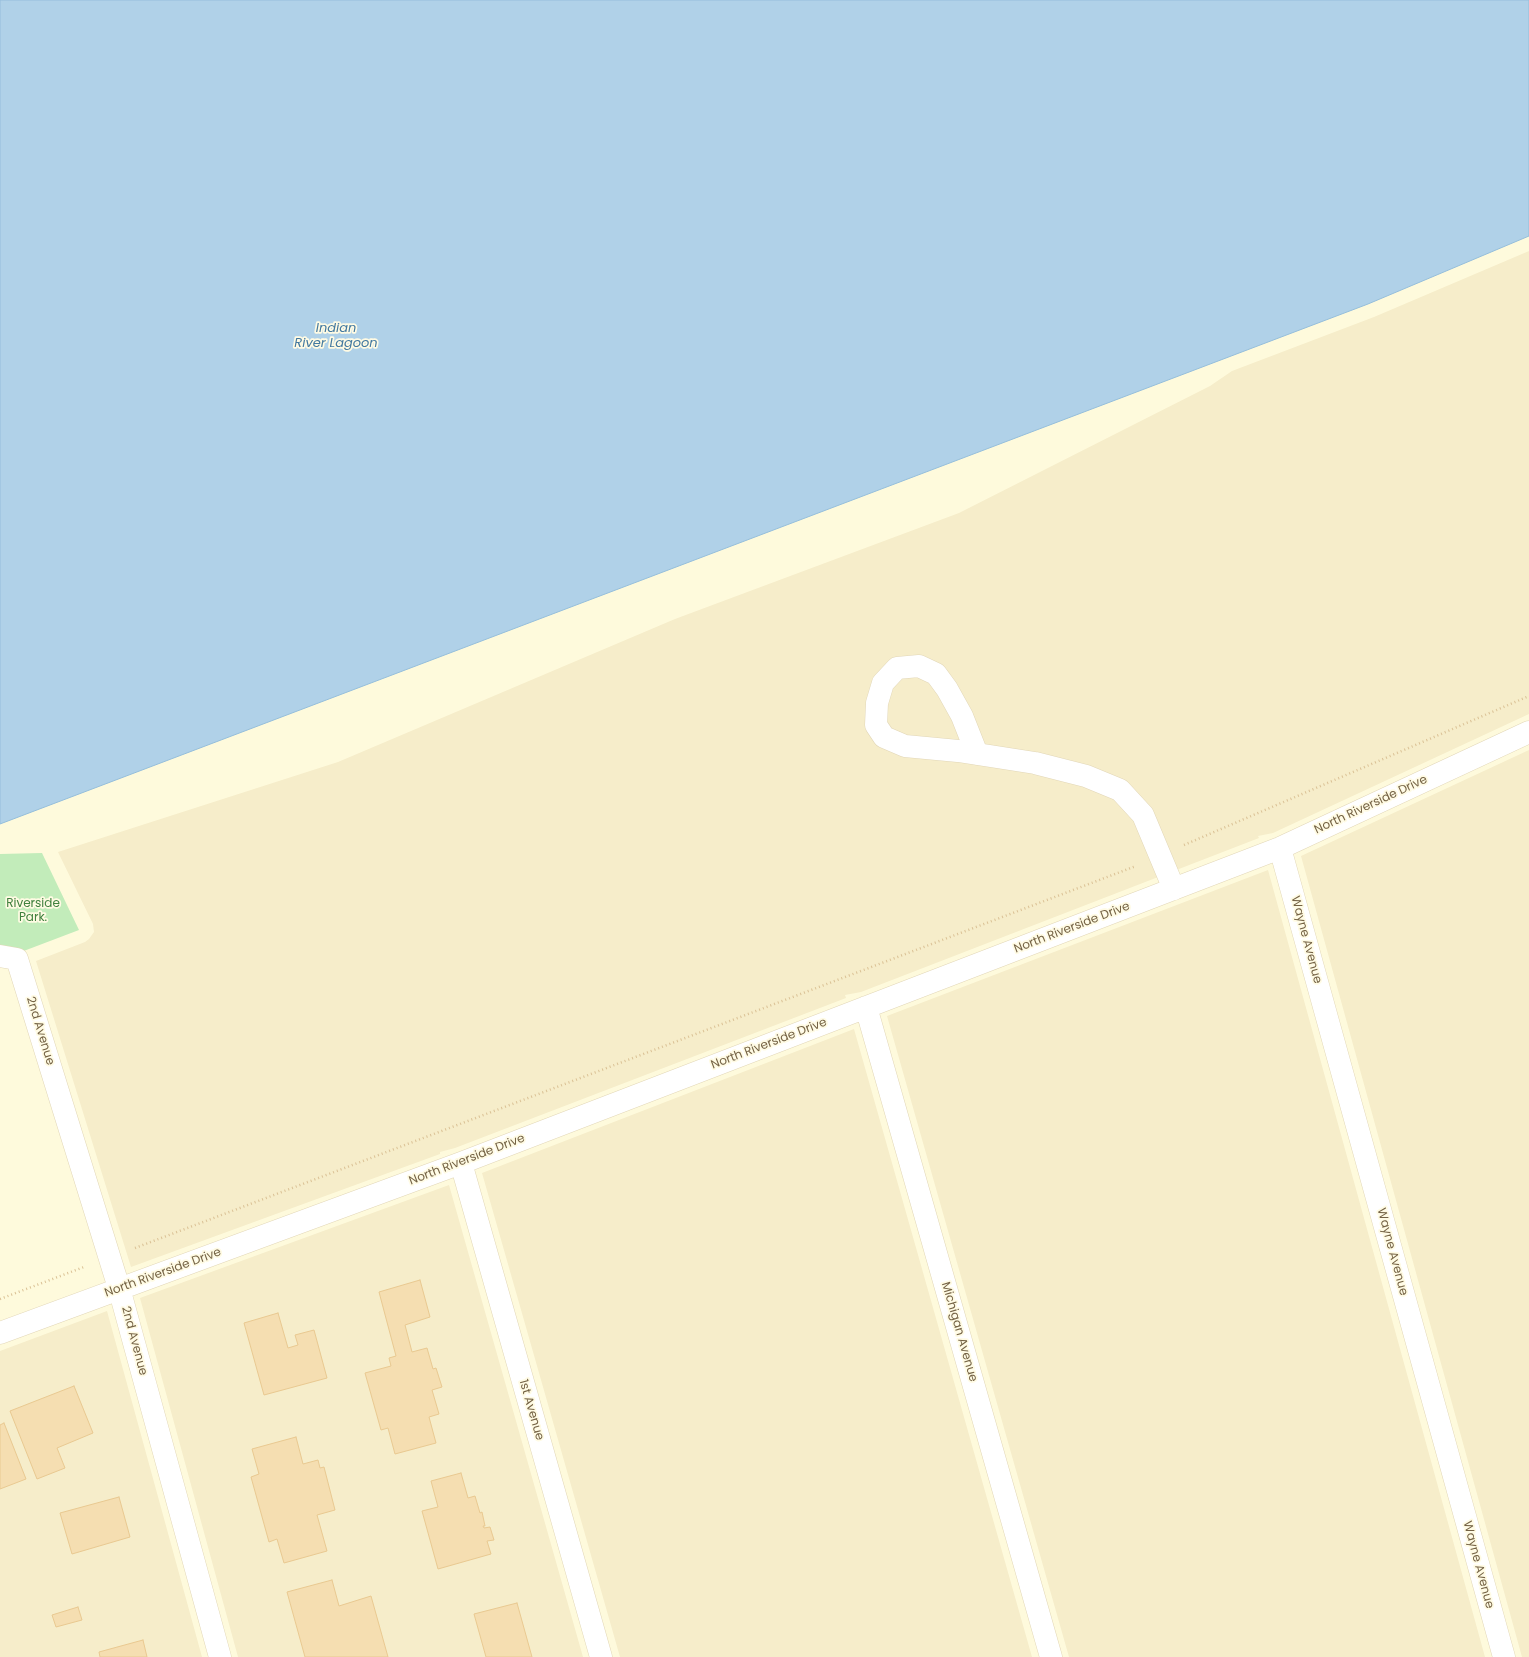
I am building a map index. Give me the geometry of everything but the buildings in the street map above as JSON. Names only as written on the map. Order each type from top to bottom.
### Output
[{"type":"street","points":[[977,754],[962,716],[947,689],[936,674],[918,666],[897,668],[883,683],[877,703],[876,725],[884,737],[904,746],[977,754],[1035,763],[1086,776],[1120,790],[1143,815],[1174,889]]},
{"type":"street","name":"North Riverside Drive","points":[[0,1334],[119,1288],[461,1163],[1280,848],[1529,732]]},
{"type":"street","name":"Wayne Avenue","points":[[1280,848],[1504,1657]]},
{"type":"street","name":"2nd Avenue","points":[[9,957],[110,1257],[220,1657]]},
{"type":"street","name":"Michigan Avenue","points":[[866,1007],[1051,1657]]},
{"type":"street","name":"1st Avenue","points":[[461,1163],[601,1657]]},
{"type":"path","points":[[0,1299],[1134,867],[1529,696]]},
{"type":"shaded area","points":[[1529,251],[1529,714],[1273,833],[1258,836],[1259,838],[861,992],[845,995],[846,998],[455,1148],[440,1152],[440,1154],[131,1267],[36,961],[85,942],[94,932],[93,924],[58,852],[338,762],[675,619],[959,513],[1210,386],[1232,371],[1374,317]]},
{"type":"shaded area","points":[[1529,750],[1529,1657],[1522,1657],[1301,856]]},
{"type":"shaded area","points":[[1268,870],[1485,1657],[1069,1657],[887,1016]]},
{"type":"shaded area","points":[[854,1029],[1032,1657],[620,1657],[482,1173]]},
{"type":"shaded area","points":[[449,1185],[583,1657],[238,1657],[140,1298]]},
{"type":"shaded area","points":[[107,1311],[202,1657],[0,1657],[0,1351]]},
{"type":"green space","name":"Riverside Park.","points":[[42,853],[79,930],[0,960],[0,854]]},
{"type":"water","name":"Indian River Lagoon","points":[[0,0],[1529,0],[1529,236],[1368,304],[0,824]]}]
